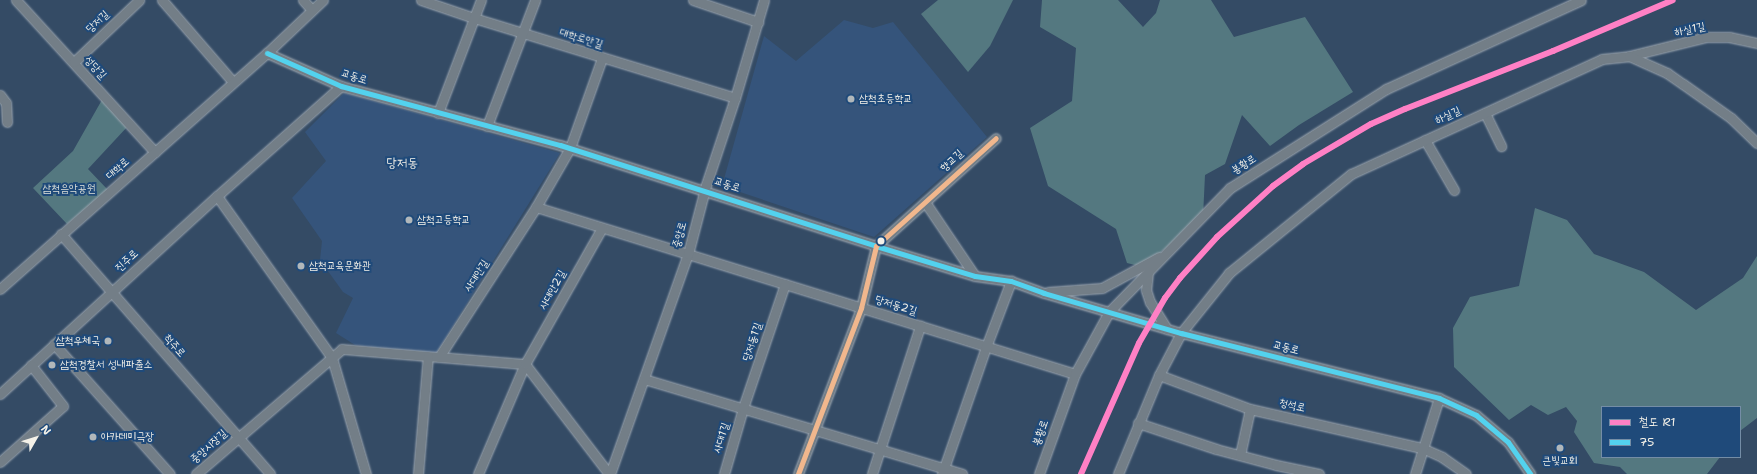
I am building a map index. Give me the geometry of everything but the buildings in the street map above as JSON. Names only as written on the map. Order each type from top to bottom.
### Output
[{"type":"street","name":"성당길","points":[[16,0],[155,152]]},
{"type":"street","name":"당저길","points":[[74,62],[139,0]]},
{"type":"street","points":[[162,0],[233,82]]},
{"type":"street","points":[[303,0],[312,10]]},
{"type":"street","name":"대학로","points":[[0,289],[60,234],[267,53],[322,0]]},
{"type":"street","name":"대학로안길","points":[[421,0],[524,34],[735,98]]},
{"type":"street","points":[[438,113],[481,0]]},
{"type":"street","points":[[487,126],[524,34],[535,0]]},
{"type":"street","points":[[693,0],[758,22]]},
{"type":"street","name":"중앙로","points":[[609,474],[688,254],[705,191],[735,98],[764,0]]},
{"type":"street","name":"봉황로","points":[[1039,474],[1075,374],[1109,312],[1230,188],[1386,89],[1581,0]]},
{"type":"street","name":"하실1길","points":[[1629,56],[1706,37],[1729,37],[1757,43]]},
{"type":"street","name":"교동로","points":[[267,53],[341,86],[570,148],[876,246],[975,276],[1012,281],[1044,293],[1181,333],[1439,398],[1476,415],[1508,442],[1530,474]]},
{"type":"street","points":[[1629,56],[1667,73],[1731,118],[1757,143]]},
{"type":"street","name":"하실길","points":[[1181,333],[1230,273],[1351,174],[1602,59],[1629,56]]},
{"type":"street","points":[[602,58],[570,148],[536,207],[688,254]]},
{"type":"street","name":"진주로","points":[[0,394],[110,292],[341,86]]},
{"type":"street","points":[[0,95],[6,103],[8,122]]},
{"type":"street","points":[[1485,113],[1501,146]]},
{"type":"street","name":"향교길","points":[[876,246],[996,138]]},
{"type":"street","points":[[1425,140],[1454,190]]},
{"type":"street","points":[[217,196],[332,358],[366,474]]},
{"type":"street","points":[[925,202],[975,276]]},
{"type":"street","name":"사대안길","points":[[439,357],[536,207]]},
{"type":"street","name":"사대안2길","points":[[525,364],[602,228]]},
{"type":"street","name":"척주로","points":[[60,234],[270,474]]},
{"type":"street","points":[[798,474],[861,308],[876,246]]},
{"type":"street","points":[[1044,293],[1102,288],[1166,253]]},
{"type":"street","name":"당저동2길","points":[[688,254],[1075,374]]},
{"type":"street","points":[[1148,272],[1146,290],[1150,302],[1167,329]]},
{"type":"street","points":[[943,471],[986,346],[1012,281]]},
{"type":"street","name":"당저동1길","points":[[743,408],[785,284]]},
{"type":"street","points":[[872,474],[920,326]]},
{"type":"street","points":[[1118,474],[1159,375],[1181,333]]},
{"type":"street","points":[[54,344],[170,474]]},
{"type":"street","points":[[237,437],[342,349],[525,364],[609,474]]},
{"type":"street","points":[[418,474],[428,356]]},
{"type":"street","points":[[478,474],[525,364]]},
{"type":"street","points":[[0,462],[63,406],[31,365]]},
{"type":"street","name":"청석로","points":[[1159,375],[1250,409],[1422,448],[1442,457],[1466,474]]},
{"type":"street","points":[[644,379],[881,449],[943,471],[962,474]]},
{"type":"street","points":[[1415,474],[1439,398]]},
{"type":"street","name":"사대1길","points":[[724,474],[743,408]]},
{"type":"street","points":[[1240,456],[1250,409]]},
{"type":"street","points":[[1138,423],[1240,456],[1319,474]]},
{"type":"street","name":"중앙시장길","points":[[196,474],[237,437]]},
{"type":"shaded area","name":"삼척초등학교","points":[[844,20],[873,28],[893,22],[987,137],[874,237],[722,186],[764,36],[796,61]]},
{"type":"shaded area","points":[[344,93],[560,153],[435,355],[355,345],[336,333],[353,298],[343,292],[320,260],[322,241],[292,198],[326,161],[305,132]]},
{"type":"green space","points":[[938,0],[1013,0],[990,46],[968,72],[921,14]]},
{"type":"green space","points":[[1042,0],[1118,0],[1143,27],[1156,13],[1160,0],[1211,0],[1234,37],[1305,17],[1353,92],[1299,125],[1270,146],[1242,115],[1225,164],[1205,175],[1203,217],[1143,267],[1127,263],[1116,229],[1048,186],[1030,128],[1072,101],[1076,48],[1040,27]]},
{"type":"green space","name":"삼척음악공원","points":[[103,98],[128,126],[88,169],[108,190],[67,224],[33,188],[73,151]]},
{"type":"green space","points":[[1535,208],[1567,220],[1594,254],[1644,272],[1696,310],[1743,278],[1757,256],[1757,418],[1741,430],[1741,406],[1601,406],[1601,458],[1719,458],[1707,474],[1627,474],[1620,467],[1594,463],[1574,432],[1577,421],[1566,407],[1548,415],[1531,405],[1509,420],[1454,367],[1453,328],[1470,297],[1519,286]]},
{"type":"rail line","name":"R1","points":[[1081,474],[1139,343],[1165,298],[1180,278],[1217,237],[1273,186],[1303,164],[1371,124],[1405,109],[1553,51],[1673,0]]},
{"type":"transit line","name":"75","points":[[267,53],[341,86],[560,145],[975,276],[1011,281],[1044,293],[1181,333],[1439,398],[1476,415],[1508,442],[1530,474]]},
{"type":"transit line","points":[[798,474],[861,308],[876,246],[996,138]]},
{"type":"place","name":"삼척초등학교","points":[[851,99]]},
{"type":"place","name":"삼척고등학교","points":[[409,220]]},
{"type":"place","name":"삼척교육문화관","points":[[301,266]]},
{"type":"place","name":"삼척우체국","points":[[108,341]]},
{"type":"place","name":"삼척경찰서 성내파출소","points":[[52,365]]},
{"type":"place","name":"아카데미극장","points":[[93,437]]},
{"type":"place","name":"큰빛교회","points":[[1560,448]]},
{"type":"district","name":"당저동","points":[[402,163]]}]
